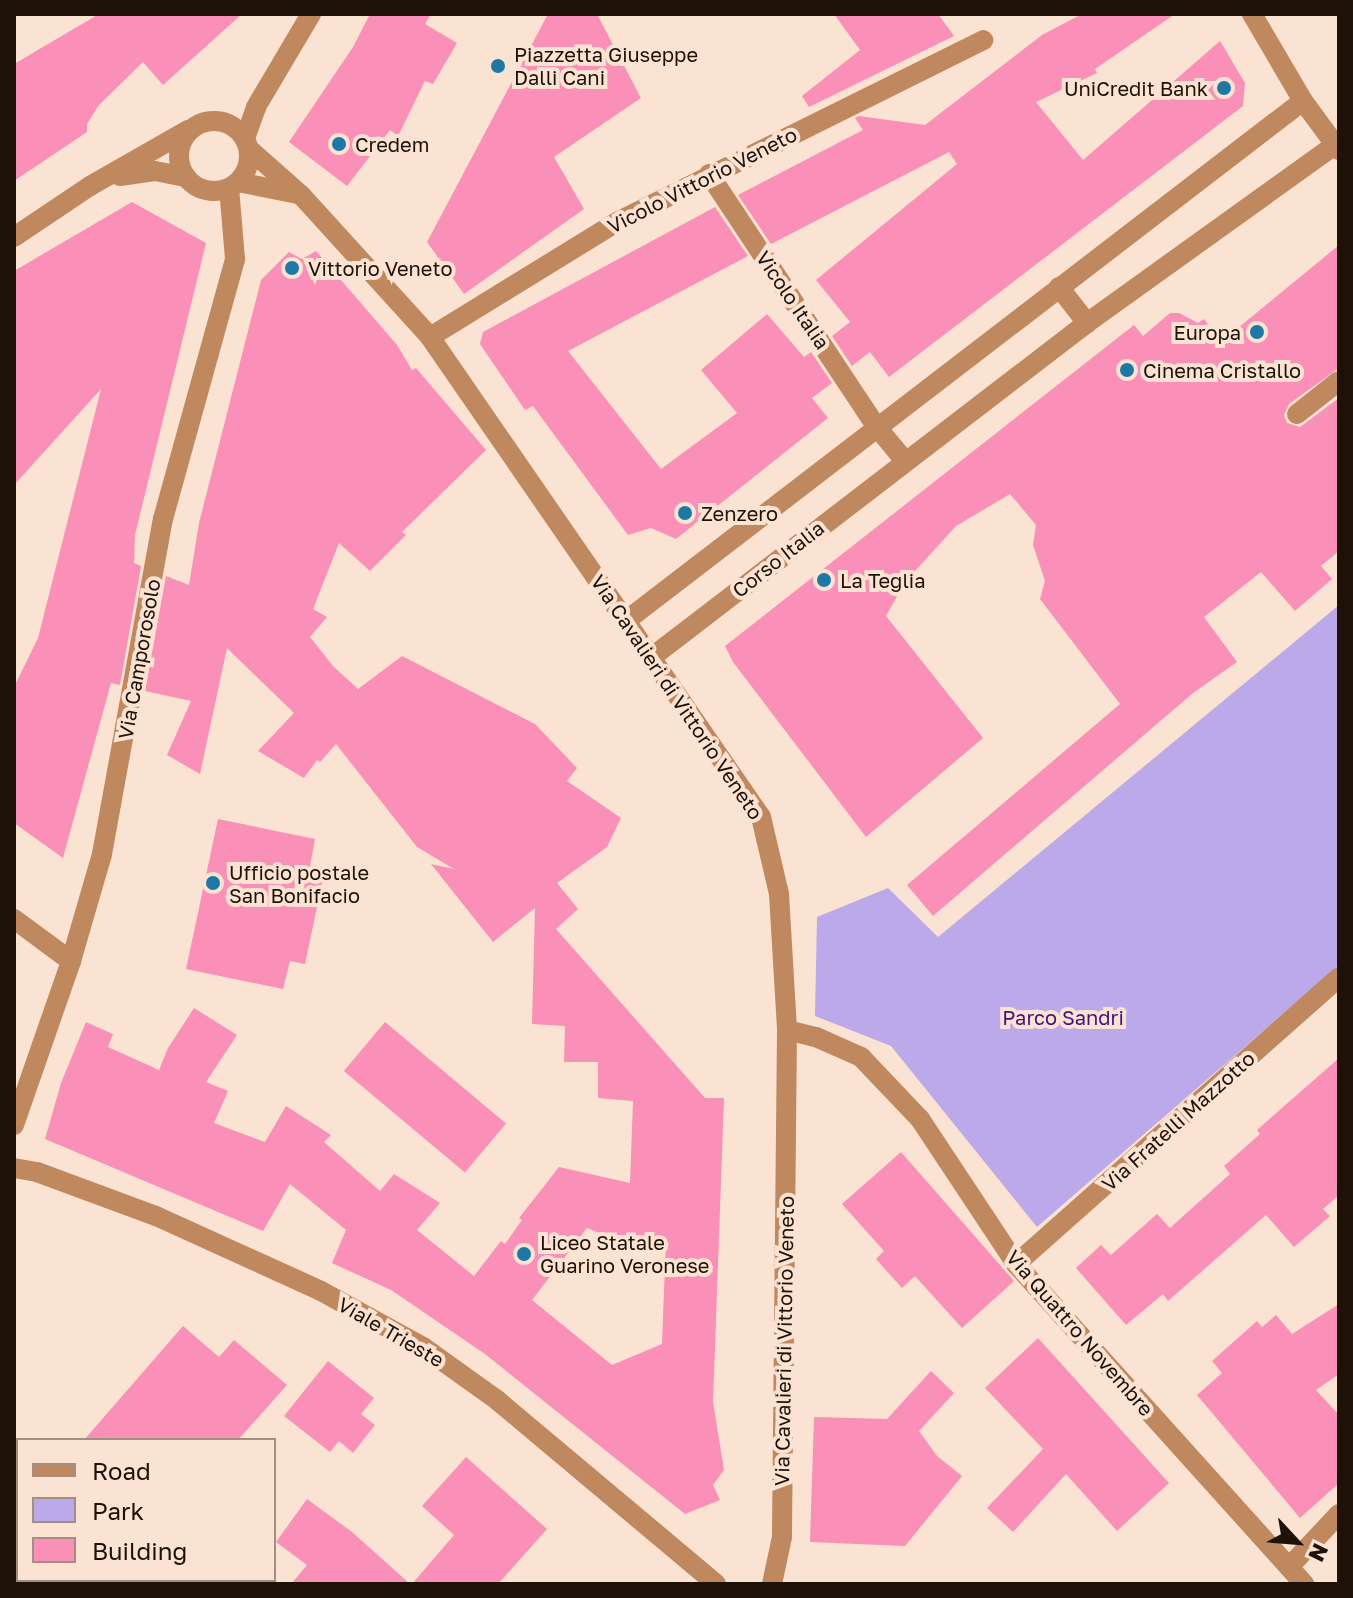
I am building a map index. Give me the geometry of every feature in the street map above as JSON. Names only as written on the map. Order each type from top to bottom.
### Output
[{"type":"street","points":[[234,185],[246,172],[247,144],[264,91],[311,14]]},
{"type":"street","points":[[1252,14],[1303,101],[1337,148]]},
{"type":"street","name":"Vicolo Vittorio Veneto","points":[[430,337],[617,222],[983,40]]},
{"type":"street","points":[[14,237],[90,186],[195,126],[241,111],[264,91]]},
{"type":"street","points":[[627,620],[1303,101]]},
{"type":"street","points":[[217,121],[228,123],[247,144]]},
{"type":"street","points":[[186,177],[179,155],[186,134],[195,126]]},
{"type":"street","name":"Via Cavalieri di Vittorio Veneto","points":[[247,144],[301,195],[430,337],[761,817],[779,894],[787,1030],[782,1537],[772,1584]]},
{"type":"street","name":"Corso Italia","points":[[652,657],[1087,323],[1337,148]]},
{"type":"street","points":[[90,186],[136,172],[155,171],[186,177],[205,191],[234,185],[301,195]]},
{"type":"street","name":"Vicolo Italia","points":[[709,174],[876,426]]},
{"type":"street","name":"Via Camporosolo","points":[[14,1125],[71,961],[102,854],[163,519],[235,259],[234,185]]},
{"type":"street","points":[[1059,287],[1087,323]]},
{"type":"street","points":[[1297,414],[1339,381]]},
{"type":"street","points":[[876,426],[905,461]]},
{"type":"street","points":[[14,919],[71,961]]},
{"type":"street","name":"Via Fratelli Mazzotto","points":[[1016,1264],[1339,977]]},
{"type":"street","name":"Via Quattro Novembre","points":[[787,1030],[816,1037],[861,1057],[920,1119],[1016,1264],[1304,1584]]},
{"type":"street","name":"Viale Trieste","points":[[14,1168],[37,1172],[156,1216],[321,1291],[423,1347],[497,1400],[716,1584]]},
{"type":"street","points":[[1289,1567],[1339,1514]]},
{"type":"green space","name":"Parco Sandri","points":[[1339,605],[1339,965],[1037,1227],[891,1046],[815,1016],[817,917],[888,888],[938,937]]},
{"type":"building","points":[[99,14],[242,14],[163,85],[143,62],[99,105],[87,124],[87,132],[14,181],[14,64]]},
{"type":"building","points":[[370,14],[431,14],[425,24],[457,43],[433,84],[425,81],[398,136],[390,130],[347,186],[289,142],[353,47]]},
{"type":"building","points":[[548,14],[597,14],[641,98],[554,157],[584,209],[464,294],[427,242]]},
{"type":"building","points":[[834,14],[938,14],[954,36],[809,107],[802,96],[860,50]]},
{"type":"building","points":[[1082,14],[1175,14],[1095,69],[1097,73],[1036,102],[1083,160],[1220,41],[1245,83],[1243,106],[889,377],[870,352],[852,366],[832,336],[850,322],[816,280],[957,164],[949,152],[771,244],[738,195],[863,130],[855,118],[859,116],[925,125],[1042,35]]},
{"type":"building","points":[[132,202],[206,243],[135,535],[134,563],[141,566],[120,685],[111,683],[63,858],[14,823],[14,687],[38,638],[101,389],[14,485],[14,271]]},
{"type":"building","points":[[715,207],[748,256],[568,351],[661,469],[737,413],[701,370],[767,314],[804,357],[811,352],[832,383],[812,398],[828,418],[676,539],[651,528],[628,535],[533,406],[525,410],[480,344],[483,332]]},
{"type":"building","points":[[1339,245],[1339,368],[1289,404],[1284,415],[1287,423],[1300,427],[1339,398],[1339,551],[1321,566],[1332,579],[1295,611],[1261,572],[1204,617],[1237,662],[1193,693],[933,916],[907,885],[1120,704],[1040,599],[1045,581],[1033,545],[1036,525],[1010,494],[956,526],[905,582],[886,616],[983,738],[866,837],[733,662],[725,646],[1134,325],[1143,336],[1170,313],[1179,313],[1198,323],[1204,319],[1221,342]]},
{"type":"building","points":[[316,251],[397,345],[412,370],[416,368],[486,450],[402,532],[406,535],[370,571],[339,543],[313,609],[327,617],[310,637],[333,666],[358,689],[402,656],[535,724],[577,768],[567,781],[621,818],[607,847],[557,883],[578,909],[556,929],[705,1098],[724,1098],[713,1402],[724,1470],[713,1485],[720,1500],[685,1514],[485,1354],[391,1290],[332,1263],[346,1230],[290,1184],[263,1231],[45,1139],[61,1083],[86,1022],[113,1034],[108,1047],[159,1070],[168,1048],[194,1008],[237,1035],[206,1082],[228,1091],[214,1123],[265,1142],[286,1106],[331,1135],[324,1142],[380,1191],[394,1174],[440,1203],[417,1230],[474,1276],[501,1241],[505,1244],[522,1220],[519,1218],[559,1167],[630,1183],[633,1101],[598,1098],[598,1062],[564,1062],[565,1026],[532,1024],[535,908],[493,942],[431,864],[454,869],[417,847],[336,744],[320,762],[317,760],[304,778],[258,751],[294,713],[227,648],[200,774],[167,755],[191,701],[145,691],[166,576],[189,585],[199,523],[261,280],[289,252],[302,259]],"holes":[[[587,1228],[602,1234],[666,1238],[662,1344],[612,1365],[532,1300]]]},
{"type":"building","points":[[218,819],[315,839],[310,866],[325,869],[305,964],[290,961],[283,989],[186,969]]},
{"type":"building","points":[[385,1022],[506,1124],[465,1173],[344,1071]]},
{"type":"building","points":[[1339,1058],[1339,1195],[1323,1209],[1330,1216],[1294,1247],[1266,1215],[1168,1301],[1163,1294],[1126,1325],[1076,1268],[1101,1245],[1111,1255],[1157,1214],[1170,1228],[1230,1174],[1224,1166],[1260,1134],[1257,1130]]},
{"type":"building","points":[[901,1152],[1014,1281],[962,1328],[915,1276],[902,1288],[876,1259],[884,1251],[842,1204]]},
{"type":"building","points":[[1339,1304],[1339,1374],[1316,1390],[1339,1415],[1339,1483],[1300,1518],[1197,1395],[1222,1373],[1212,1361],[1257,1321],[1262,1327],[1276,1315],[1292,1334]]},
{"type":"building","points":[[183,1326],[219,1357],[234,1340],[287,1385],[240,1438],[86,1438]]},
{"type":"building","points":[[1038,1338],[1169,1483],[1117,1531],[1066,1474],[1013,1532],[987,1508],[1043,1449],[985,1388]]},
{"type":"building","points":[[328,1361],[374,1398],[361,1414],[375,1425],[353,1453],[339,1441],[330,1452],[284,1416]]},
{"type":"building","points":[[931,1371],[954,1393],[919,1431],[937,1456],[962,1476],[905,1546],[810,1542],[814,1417],[887,1419]]},
{"type":"building","points":[[466,1457],[547,1529],[498,1584],[412,1584],[454,1535],[422,1506]]},
{"type":"building","points":[[307,1499],[352,1532],[410,1584],[291,1584],[307,1565],[276,1542]]},
{"type":"place","name":"Piazzetta Giuseppe Dalli Cani","points":[[498,66]]},
{"type":"place","name":"UniCredit Bank","points":[[1224,88]]},
{"type":"place","name":"Credem","points":[[339,144]]},
{"type":"place","name":"Vittorio Veneto","points":[[292,268]]},
{"type":"place","name":"Europa","points":[[1257,332]]},
{"type":"place","name":"Cinema Cristallo","points":[[1127,370]]},
{"type":"place","name":"Zenzero","points":[[685,513]]},
{"type":"place","name":"La Teglia","points":[[824,580]]},
{"type":"place","name":"Ufficio postale San Bonifacio","points":[[213,883]]},
{"type":"place","name":"Liceo Statale Guarino Veronese","points":[[524,1254]]}]
